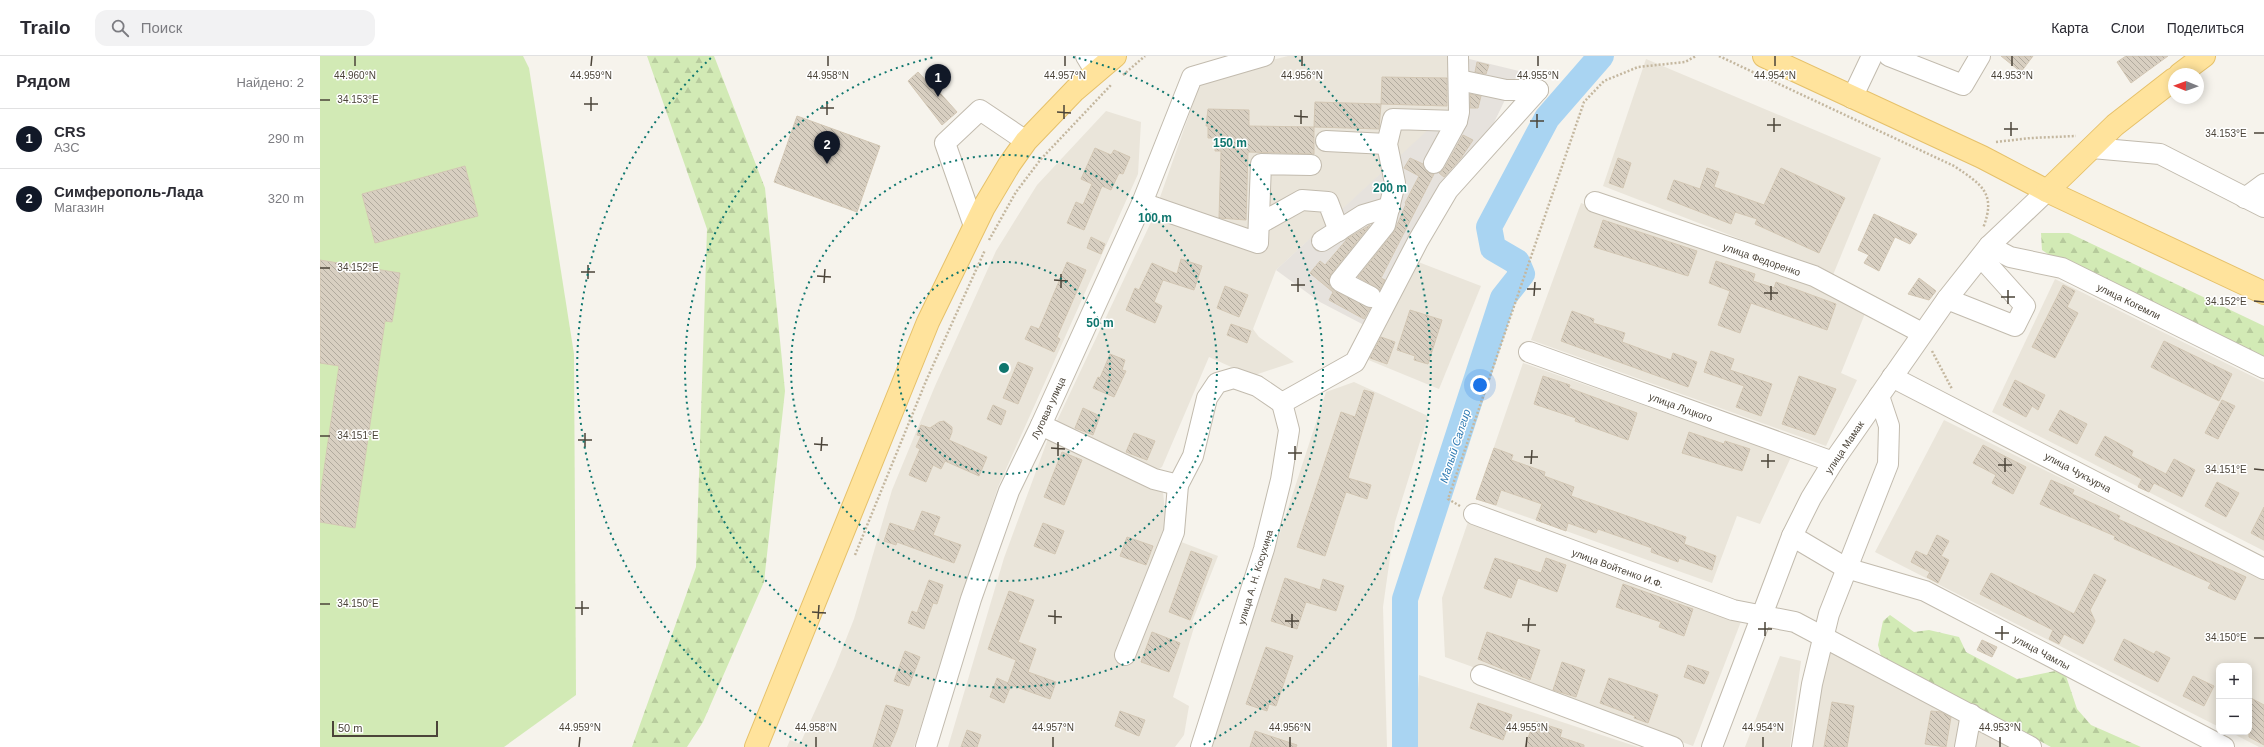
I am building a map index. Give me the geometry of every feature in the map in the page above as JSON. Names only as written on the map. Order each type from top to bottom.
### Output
[{"type":"main road","points":[[1764,56],[1978,155],[2047,191],[2264,293]]},
{"type":"main road","points":[[2188,68],[2204,56]]},
{"type":"main road","points":[[756,747],[928,322],[974,226],[997,184],[1026,141],[1090,64],[1118,66]]},
{"type":"main road","points":[[2047,191],[2086,141],[2126,116],[2168,84]]},
{"type":"street","name":"Луговая улица","points":[[926,747],[972,599],[1009,491],[1041,425],[1142,203],[1192,77],[1264,56]]},
{"type":"street","points":[[1434,163],[1457,121],[1459,112],[1458,56]]},
{"type":"street","points":[[1852,98],[1872,56]]},
{"type":"street","points":[[1889,56],[1963,85],[1980,56]]},
{"type":"street","points":[[1125,655],[1174,532],[1178,485],[1193,456],[1208,398],[1217,383],[1234,378],[1257,386],[1282,403],[1355,362],[1418,241],[1448,190],[1538,90],[1506,90],[1459,80]]},
{"type":"street","points":[[974,226],[945,143],[980,110],[1026,141]]},
{"type":"street","points":[[1371,297],[1340,281],[1385,225],[1395,183],[1387,144],[1393,119],[1457,121]]},
{"type":"street","points":[[1326,141],[1387,144]]},
{"type":"street","points":[[2086,141],[2160,154],[2264,207]]},
{"type":"street","points":[[1142,203],[1258,243],[1261,164],[1311,165]]},
{"type":"street","points":[[2245,198],[2264,184]]},
{"type":"street","name":"улица Мамак","points":[[1712,747],[1764,615],[1792,536],[1811,498],[1833,462],[1947,299],[1985,251],[2047,191]]},
{"type":"street","points":[[1259,224],[1302,200],[1328,202],[1339,231]]},
{"type":"street","name":"улица Федоренко","points":[[1595,202],[1814,276],[1922,333]]},
{"type":"street","points":[[1322,241],[1363,215],[1390,207]]},
{"type":"street","points":[[1947,299],[2015,326],[2025,306],[1985,251]]},
{"type":"street","name":"улица Когемли","points":[[1985,251],[2062,268],[2264,368]]},
{"type":"street","name":"улица Луцкого","points":[[1529,352],[1833,462]]},
{"type":"street","name":"улица Чукъурча","points":[[1892,377],[1966,413],[2264,569]]},
{"type":"street","points":[[1802,747],[1812,684],[1829,614],[1888,464],[1888,426],[1879,396]]},
{"type":"street","name":"улица А. Н. Косухина","points":[[1201,747],[1264,549],[1274,511],[1289,430],[1282,403]]},
{"type":"street","points":[[1041,425],[1154,480],[1178,485]]},
{"type":"street","name":"улица Войтенко И.Ф.","points":[[1474,514],[1733,610],[1795,622],[2031,747]]},
{"type":"street","name":"улица Чамлы","points":[[1792,536],[1846,568],[1925,591],[2224,747]]},
{"type":"street","points":[[1481,675],[1673,747]]},
{"type":"street","points":[[1965,747],[1971,714]]},
{"type":"path","points":[[1118,66],[1146,56]]},
{"type":"path","points":[[1474,514],[1448,499],[1584,102],[1604,81],[1638,66],[1685,62],[1696,56]]},
{"type":"path","points":[[1719,56],[1954,166],[1977,181],[1984,187],[1988,200],[1988,215],[1978,238],[1985,251]]},
{"type":"path","points":[[853,560],[930,374],[987,244],[1012,198],[1041,160],[1116,81]]},
{"type":"path","points":[[1996,142],[2086,141]]},
{"type":"path","points":[[1922,333],[1966,413]]},
{"type":"shaded area","points":[[1288,56],[1451,56],[1454,107],[1276,270],[1253,329],[1259,337],[1294,362],[1255,375],[1209,357],[1162,467],[1154,472],[1055,425],[1152,220],[1202,78]]},
{"type":"shaded area","points":[[1457,56],[1519,71],[1485,141],[1364,325],[1320,302],[1276,270],[1453,107]]},
{"type":"shaded area","points":[[1646,59],[1881,158],[1833,275],[1603,186]]},
{"type":"shaded area","points":[[1106,111],[1141,122],[1138,174],[998,487],[914,747],[787,747],[790,740],[800,744],[835,667],[854,619],[892,490],[935,386],[996,251],[1037,185]]},
{"type":"shaded area","points":[[1581,203],[1868,306],[1841,373],[1857,380],[1826,446],[1531,340]]},
{"type":"shaded area","points":[[1413,260],[1481,286],[1439,389],[1366,359]]},
{"type":"shaded area","points":[[2055,279],[2264,382],[2264,551],[1992,412]]},
{"type":"shaded area","points":[[1523,363],[1791,457],[1760,524],[1737,516],[1712,583],[1476,499]]},
{"type":"shaded area","points":[[1354,382],[1428,416],[1395,522],[1383,607],[1387,747],[1210,747],[1326,392]]},
{"type":"shaded area","points":[[1944,420],[2264,579],[2264,747],[2259,747],[2236,735],[2252,735],[2252,663],[2216,663],[2216,725],[1875,552]]},
{"type":"shaded area","points":[[1049,436],[1163,492],[1167,530],[1176,540],[1218,556],[1192,622],[1195,624],[1173,697],[1189,706],[1184,735],[1175,747],[948,747],[1004,558]]},
{"type":"shaded area","points":[[1469,519],[1742,619],[1693,746],[1445,657],[1442,598]]},
{"type":"shaded area","points":[[1836,650],[1961,712],[1955,747],[1812,747],[1827,655]]},
{"type":"shaded area","points":[[1780,656],[1801,661],[1790,747],[1745,747]]},
{"type":"shaded area","points":[[1419,675],[1638,747],[1414,747]]},
{"type":"shaded area","points":[[1978,727],[2016,747],[1975,747]]},
{"type":"green space","points":[[320,56],[523,56],[529,68],[574,354],[576,695],[504,747],[320,747]]},
{"type":"green space","points":[[647,56],[714,56],[765,188],[785,391],[764,582],[703,722],[687,747],[632,747],[696,567],[707,229]]},
{"type":"green space","points":[[2041,233],[2069,233],[2264,326],[2264,362],[2064,265],[2042,250]]},
{"type":"green space","points":[[1890,615],[1914,632],[1929,630],[1959,637],[1966,652],[2017,679],[2055,671],[2066,676],[2077,709],[2091,725],[2141,747],[2051,747],[1881,656],[1878,645],[1883,621]]},
{"type":"building","points":[[2001,56],[2033,56],[2021,72]]},
{"type":"building","points":[[2126,56],[2168,56],[2131,83],[2117,62]]},
{"type":"building","points":[[1477,62],[1489,65],[1486,74],[1475,72]]},
{"type":"building","points":[[918,72],[931,86],[933,85],[957,112],[942,125],[908,81]]},
{"type":"building","points":[[1382,77],[1447,78],[1447,106],[1381,104]]},
{"type":"building","points":[[1470,94],[1481,96],[1478,108],[1470,108]]},
{"type":"building","points":[[1315,102],[1381,104],[1379,129],[1314,127]]},
{"type":"building","points":[[1208,109],[1249,110],[1249,126],[1314,127],[1314,154],[1248,152],[1246,220],[1219,218],[1221,151],[1215,151],[1216,138],[1208,138],[1208,126],[1206,126]]},
{"type":"building","points":[[797,116],[880,146],[857,212],[774,182]]},
{"type":"building","points":[[1463,135],[1473,140],[1461,158],[1444,177],[1439,173],[1444,169]]},
{"type":"building","points":[[1095,148],[1111,155],[1114,150],[1130,157],[1123,174],[1119,173],[1111,190],[1102,186],[1084,230],[1067,223],[1076,202],[1083,205],[1092,184],[1081,179]]},
{"type":"building","points":[[1410,158],[1423,164],[1428,173],[1434,174],[1381,278],[1385,280],[1380,290],[1358,277],[1394,232],[1406,204],[1405,203],[1419,176],[1404,168]]},
{"type":"building","points":[[1618,158],[1631,163],[1623,188],[1609,183]]},
{"type":"building","points":[[465,166],[478,216],[375,243],[362,194]]},
{"type":"building","points":[[1707,168],[1719,172],[1714,187],[1764,205],[1781,168],[1845,198],[1819,253],[1755,224],[1757,219],[1735,212],[1731,224],[1667,199],[1674,180],[1700,189]]},
{"type":"building","points":[[1874,214],[1917,234],[1910,244],[1895,237],[1879,271],[1864,263],[1869,255],[1858,250]]},
{"type":"building","points":[[1603,220],[1697,251],[1688,276],[1594,247]]},
{"type":"building","points":[[1370,225],[1331,274],[1329,280],[1330,287],[1335,291],[1370,308],[1364,319],[1329,300],[1333,292],[1310,273],[1320,261],[1325,265],[1348,238]]},
{"type":"building","points":[[1091,237],[1105,244],[1101,254],[1087,248]]},
{"type":"building","points":[[1181,259],[1202,266],[1194,290],[1163,280],[1154,302],[1162,306],[1155,323],[1126,310],[1135,288],[1139,290],[1152,263],[1177,274]]},
{"type":"building","points":[[320,260],[400,273],[392,322],[385,321],[355,528],[320,522],[320,497],[339,366],[320,363]]},
{"type":"building","points":[[1716,261],[1755,274],[1753,281],[1774,288],[1776,282],[1836,304],[1827,330],[1751,303],[1740,333],[1718,325],[1730,291],[1709,283]]},
{"type":"building","points":[[1067,262],[1086,270],[1057,337],[1060,339],[1054,352],[1025,339],[1031,326],[1039,329]]},
{"type":"building","points":[[1919,278],[1936,291],[1929,300],[1908,294]]},
{"type":"building","points":[[2063,285],[2075,291],[2067,307],[2078,313],[2055,358],[2032,347]]},
{"type":"building","points":[[1225,286],[1248,295],[1239,317],[1217,308]]},
{"type":"building","points":[[1410,310],[1442,320],[1428,364],[1414,360],[1415,356],[1397,350]]},
{"type":"building","points":[[1572,311],[1594,319],[1593,323],[1625,333],[1622,342],[1671,360],[1673,353],[1697,362],[1688,387],[1561,341]]},
{"type":"building","points":[[1231,324],[1251,331],[1247,343],[1227,335]]},
{"type":"building","points":[[1381,337],[1395,342],[1387,364],[1370,358]]},
{"type":"building","points":[[2164,341],[2232,374],[2219,401],[2151,367]]},
{"type":"building","points":[[1711,351],[1734,359],[1730,370],[1772,384],[1761,416],[1736,407],[1744,386],[1704,372]]},
{"type":"building","points":[[1110,354],[1125,360],[1122,370],[1126,371],[1114,397],[1093,388],[1098,377],[1100,378]]},
{"type":"building","points":[[1018,362],[1033,368],[1018,404],[1003,398]]},
{"type":"building","points":[[1543,376],[1570,385],[1569,388],[1637,413],[1628,440],[1575,421],[1576,418],[1534,404]]},
{"type":"building","points":[[1799,376],[1836,389],[1815,435],[1782,424]]},
{"type":"building","points":[[2015,380],[2045,395],[2038,410],[2032,406],[2026,417],[2003,405]]},
{"type":"building","points":[[1364,390],[1374,393],[1348,478],[1371,485],[1367,499],[1346,492],[1325,556],[1297,547],[1341,412],[1355,417]]},
{"type":"building","points":[[2222,400],[2235,406],[2218,439],[2205,433]]},
{"type":"building","points":[[993,405],[1006,411],[1001,425],[987,419]]},
{"type":"building","points":[[1083,408],[1100,416],[1093,435],[1075,428]]},
{"type":"building","points":[[2060,410],[2087,424],[2077,444],[2049,430]]},
{"type":"building","points":[[944,421],[952,427],[949,440],[987,457],[979,476],[945,461],[941,469],[933,465],[926,482],[909,475],[920,449],[916,447],[921,436],[917,435],[921,425],[930,428],[939,422]]},
{"type":"building","points":[[1689,432],[1724,444],[1725,441],[1750,449],[1742,471],[1682,453]]},
{"type":"building","points":[[1134,433],[1155,441],[1147,460],[1126,452]]},
{"type":"building","points":[[2105,436],[2133,451],[2131,456],[2166,474],[2174,459],[2195,470],[2182,497],[2154,483],[2149,492],[2138,487],[2142,479],[2095,455]]},
{"type":"building","points":[[1983,445],[2026,467],[2013,494],[1992,483],[1996,475],[1973,463]]},
{"type":"building","points":[[1494,448],[1513,455],[1511,460],[1545,472],[1544,476],[1574,487],[1571,496],[1686,537],[1684,544],[1716,556],[1712,570],[1679,558],[1678,562],[1651,552],[1652,548],[1598,529],[1596,533],[1568,523],[1566,531],[1536,520],[1542,504],[1501,490],[1496,505],[1476,499]]},
{"type":"building","points":[[1062,452],[1082,460],[1064,505],[1044,497]]},
{"type":"building","points":[[2051,480],[2074,490],[2072,494],[2120,516],[2118,519],[2246,577],[2235,600],[2208,588],[2211,583],[2114,539],[2115,536],[2040,504]]},
{"type":"building","points":[[2217,482],[2239,493],[2226,517],[2205,506]]},
{"type":"building","points":[[2264,507],[2264,540],[2251,533]]},
{"type":"building","points":[[922,511],[940,517],[933,535],[961,545],[954,563],[897,542],[896,545],[884,541],[890,523],[914,531]]},
{"type":"building","points":[[1043,523],[1064,531],[1055,554],[1034,546]]},
{"type":"building","points":[[1937,535],[1949,541],[1941,556],[1949,560],[1938,583],[1927,577],[1930,572],[1911,562],[1916,551],[1927,556]]},
{"type":"building","points":[[1127,537],[1153,546],[1146,565],[1120,556]]},
{"type":"building","points":[[1191,551],[1212,559],[1190,620],[1169,612]]},
{"type":"building","points":[[1495,558],[1541,573],[1546,558],[1566,565],[1557,592],[1518,578],[1511,598],[1484,588]]},
{"type":"building","points":[[1991,573],[2074,614],[2094,574],[2106,580],[2090,610],[2095,621],[2083,644],[2064,634],[2059,644],[2049,639],[2053,630],[1980,594]]},
{"type":"building","points":[[1285,578],[1320,590],[1323,579],[1344,586],[1336,611],[1306,602],[1297,629],[1271,621]]},
{"type":"building","points":[[929,580],[943,585],[937,604],[933,603],[924,629],[908,623],[912,611],[917,613]]},
{"type":"building","points":[[1623,584],[1693,609],[1684,636],[1659,627],[1661,622],[1616,607]]},
{"type":"building","points":[[1009,591],[1034,600],[1018,642],[1036,649],[1028,672],[1056,682],[1050,699],[1011,685],[1004,703],[990,697],[997,678],[1008,683],[1016,660],[988,649]]},
{"type":"building","points":[[1152,632],[1180,643],[1169,672],[1141,662]]},
{"type":"building","points":[[1487,632],[1540,650],[1530,680],[1478,659]]},
{"type":"building","points":[[2124,639],[2154,654],[2156,651],[2170,658],[2158,682],[2114,660]]},
{"type":"building","points":[[1982,640],[1997,647],[1992,657],[1977,650]]},
{"type":"building","points":[[1266,647],[1293,656],[1276,706],[1269,704],[1267,711],[1246,704]]},
{"type":"building","points":[[905,651],[920,657],[909,686],[894,681]]},
{"type":"building","points":[[1562,662],[1585,670],[1576,697],[1553,690]]},
{"type":"building","points":[[1688,665],[1709,672],[1704,684],[1684,677]]},
{"type":"building","points":[[2193,676],[2214,686],[2204,706],[2183,696]]},
{"type":"building","points":[[1609,678],[1658,695],[1648,723],[1634,718],[1635,716],[1600,703]]},
{"type":"building","points":[[2252,699],[2264,705],[2264,745],[2249,737],[2249,735],[2252,735]]},
{"type":"building","points":[[1832,702],[1854,706],[1847,747],[1824,747]]},
{"type":"building","points":[[1478,703],[1512,715],[1503,740],[1470,728]]},
{"type":"building","points":[[886,705],[903,710],[897,730],[890,747],[873,747]]},
{"type":"building","points":[[1120,711],[1145,720],[1139,736],[1115,726]]},
{"type":"building","points":[[1931,711],[1941,712],[1951,717],[1946,747],[1925,744]]},
{"type":"building","points":[[1534,721],[1562,730],[1560,737],[1584,745],[1584,747],[1525,747]]},
{"type":"building","points":[[967,730],[981,735],[977,747],[961,747]]},
{"type":"building","points":[[1255,731],[1297,745],[1296,747],[1250,747]]},
{"type":"waterway","name":"Малый Салгир","points":[[1405,747],[1405,599],[1503,298],[1522,274],[1517,262],[1493,248],[1489,227],[1547,118],[1601,56]]},
{"type":"place","name":"CRS","points":[[938,97]]},
{"type":"place","name":"Симферополь-Лада","points":[[827,164]]}]
